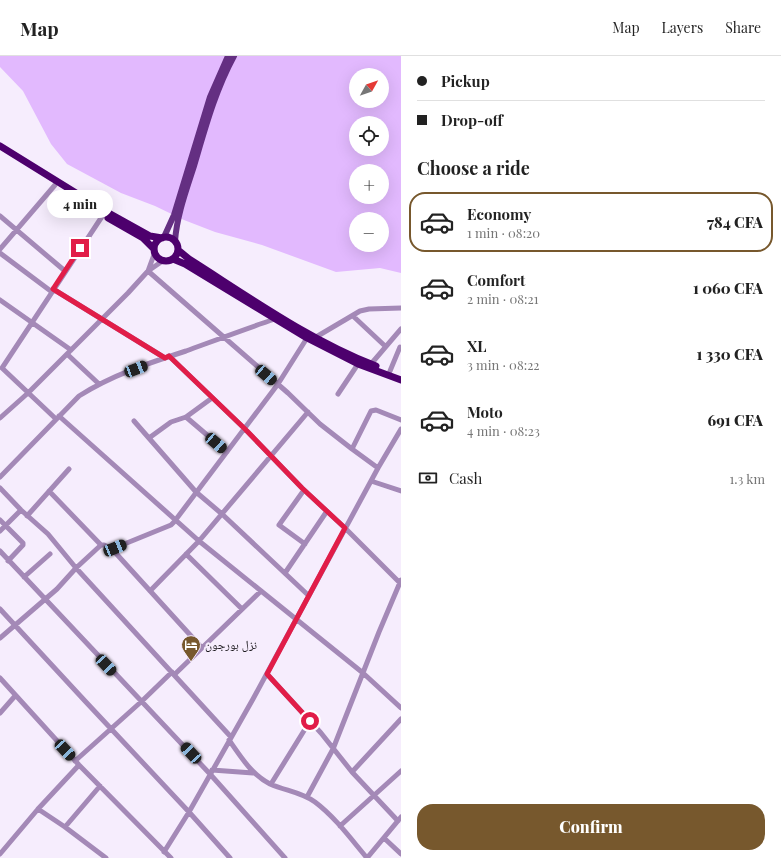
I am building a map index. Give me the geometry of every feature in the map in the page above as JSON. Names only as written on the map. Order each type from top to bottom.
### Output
[{"type":"highway","points":[[0,146],[105,211],[150,236],[163,238],[169,237],[178,245],[177,255],[168,261],[159,258],[143,238],[0,152]]},
{"type":"highway","points":[[154,250],[156,243],[163,238]]},
{"type":"highway","points":[[178,250],[195,263],[339,350],[401,375]]},
{"type":"highway","points":[[173,259],[181,262],[307,338],[358,364],[401,380]]},
{"type":"main road","points":[[163,238],[174,215],[210,97],[228,56]]},
{"type":"main road","points":[[175,241],[177,222],[209,115],[223,78],[234,56]]},
{"type":"street","points":[[0,249],[55,185]]},
{"type":"street","points":[[103,215],[1,367],[28,393],[58,417],[199,540],[363,673],[401,708]]},
{"type":"street","points":[[0,216],[65,271]]},
{"type":"street","points":[[148,271],[154,250]]},
{"type":"street","points":[[0,254],[52,290],[167,357],[245,429],[304,490],[401,582],[379,632],[333,748],[307,797]]},
{"type":"street","points":[[0,418],[28,393],[148,271],[164,260]]},
{"type":"street","points":[[148,271],[278,384],[320,424],[378,468]]},
{"type":"street","points":[[0,300],[71,350]]},
{"type":"street","points":[[316,337],[360,311],[369,309],[401,308]]},
{"type":"street","points":[[353,316],[385,346]]},
{"type":"street","points":[[0,477],[79,396],[99,384],[167,357],[275,319]]},
{"type":"street","points":[[371,364],[401,329]]},
{"type":"street","points":[[112,549],[171,525],[176,520],[278,384],[307,338]]},
{"type":"street","points":[[390,371],[400,347],[391,340]]},
{"type":"street","points":[[66,354],[99,384]]},
{"type":"street","points":[[338,394],[358,364]]},
{"type":"street","points":[[149,438],[171,422],[186,416],[212,398]]},
{"type":"street","points":[[352,449],[371,411],[376,410],[401,420]]},
{"type":"street","points":[[150,591],[222,514],[308,412]]},
{"type":"street","points":[[186,416],[227,452]]},
{"type":"street","points":[[134,421],[196,492],[222,514],[308,595]]},
{"type":"street","points":[[164,852],[190,812],[267,674],[308,595],[401,429]]},
{"type":"street","points":[[27,516],[69,469]]},
{"type":"street","points":[[371,481],[401,491]]},
{"type":"street","points":[[0,488],[27,516],[48,534],[76,568],[173,674],[230,739],[253,773],[271,784],[294,791],[307,797],[324,810],[340,826],[367,858],[399,819],[374,796],[352,772],[310,721],[267,674]]},
{"type":"street","points":[[304,490],[279,525],[305,544]]},
{"type":"street","points":[[49,491],[101,545],[112,549],[202,648]]},
{"type":"street","points":[[0,531],[21,510]]},
{"type":"street","points":[[285,573],[327,511]]},
{"type":"street","points":[[0,520],[23,545],[8,560]]},
{"type":"street","points":[[0,638],[57,589],[76,568],[101,545]]},
{"type":"street","points":[[0,552],[211,772],[285,858]]},
{"type":"street","points":[[24,577],[50,554]]},
{"type":"street","points":[[186,554],[242,609]]},
{"type":"street","points":[[0,854],[77,763],[111,729],[202,648],[261,591]]},
{"type":"street","points":[[0,609],[190,812],[230,858]]},
{"type":"street","points":[[0,678],[77,763],[170,858]]},
{"type":"street","points":[[0,713],[16,696]]},
{"type":"street","points":[[352,772],[401,719]]},
{"type":"street","points":[[271,784],[310,721]]},
{"type":"street","points":[[340,826],[401,771]]},
{"type":"street","points":[[211,772],[253,773]]},
{"type":"street","points":[[65,827],[100,786]]},
{"type":"street","points":[[38,809],[106,858]]},
{"type":"street","points":[[384,838],[401,854]]},
{"type":"shaded area","points":[[0,56],[401,56],[401,273],[380,268],[336,272],[262,245],[215,232],[121,193],[67,164],[51,144],[23,91],[0,67]]},
{"type":"place","name":"نزل بورجون","points":[[191,662]]},
{"type":"route","points":[[80,248],[53,289],[165,358],[169,356],[245,429],[302,488],[345,528],[296,617],[267,674],[310,721]]}]
